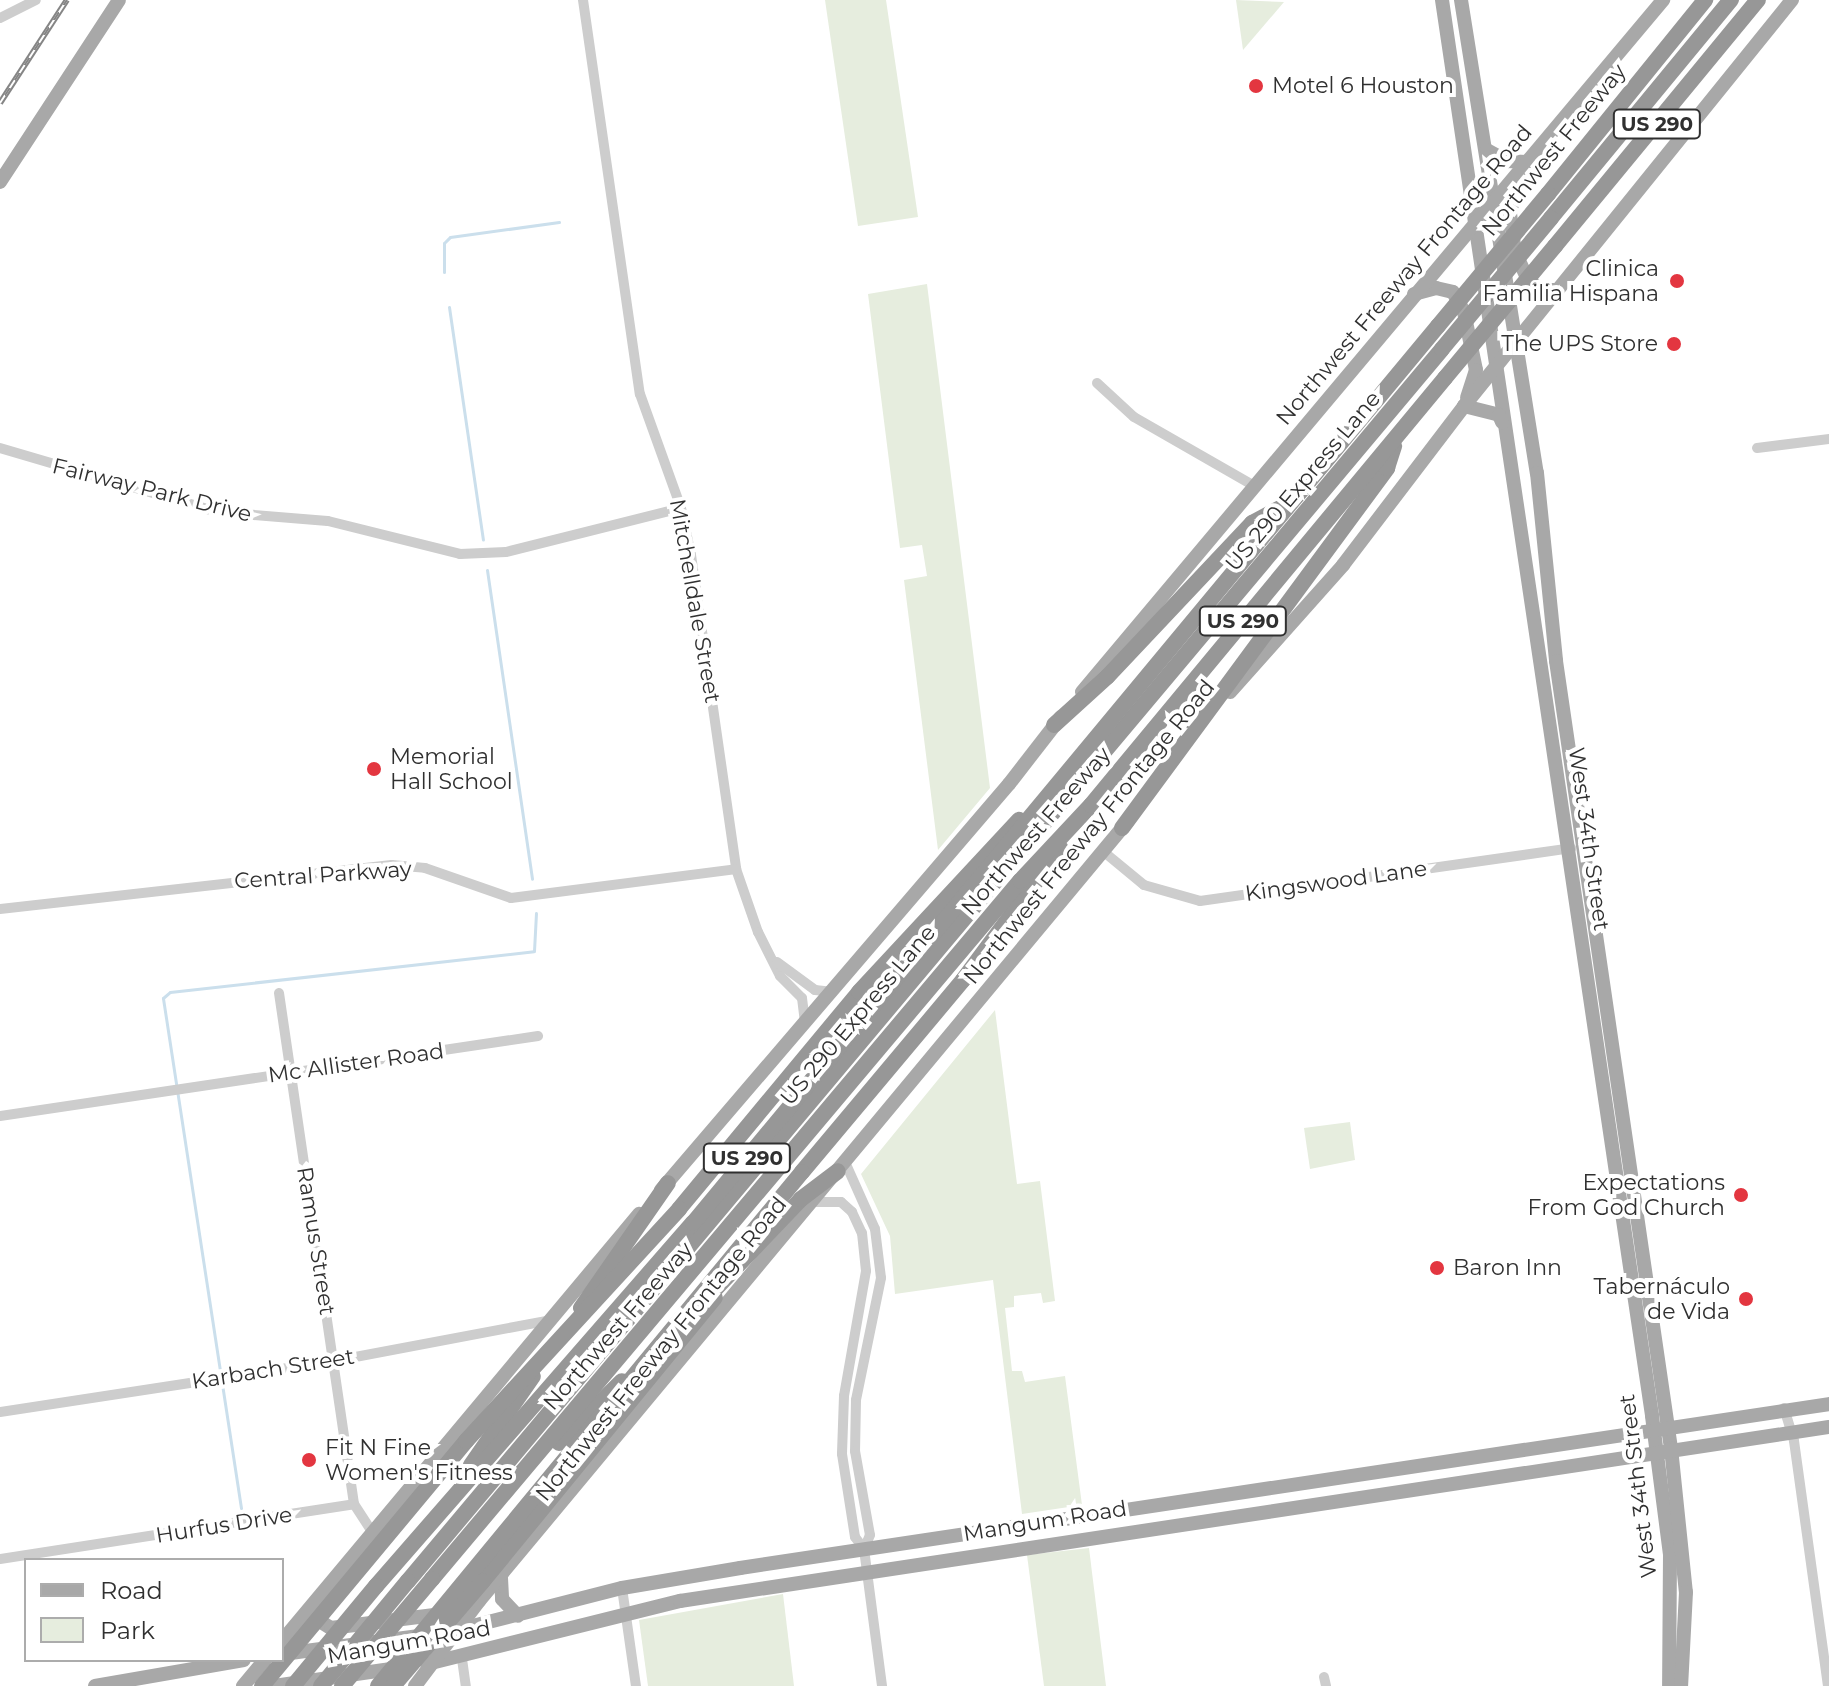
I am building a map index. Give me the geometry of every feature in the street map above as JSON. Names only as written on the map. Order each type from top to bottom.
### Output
[{"type":"highway","name":"Northwest Freeway","points":[[293,1686],[451,1497],[693,1223],[1548,194],[1705,0]]},
{"type":"highway","name":"US 290 Express Lane","points":[[321,1686],[1731,0]]},
{"type":"highway","name":"Northwest Freeway","points":[[342,1686],[1020,881],[1091,805],[1758,0]]},
{"type":"highway","points":[[1122,828],[1387,468],[1396,437]]},
{"type":"highway","points":[[1054,725],[1107,677],[1252,523],[1290,503]]},
{"type":"highway","points":[[378,1686],[1024,904],[1091,805]]},
{"type":"highway","points":[[284,1660],[466,1441],[679,1209],[896,949],[1011,823],[1035,812]]},
{"type":"highway","points":[[526,1468],[547,1454],[747,1258],[801,1199],[842,1166]]},
{"type":"highway","points":[[451,1497],[668,1183]]},
{"type":"highway","points":[[393,1686],[483,1581],[747,1258]]},
{"type":"highway","points":[[262,1686],[282,1662]]},
{"type":"main road","points":[[0,182],[119,0]]},
{"type":"main road","name":"West 34th Street","points":[[1442,0],[1494,372],[1566,776]]},
{"type":"main road","name":"West 34th Street","points":[[1461,0],[1537,473],[1566,776],[1599,1069],[1661,1428]]},
{"type":"main road","name":"Northwest Freeway Frontage Road","points":[[284,1639],[545,1321],[833,992],[1663,0]]},
{"type":"main road","name":"Northwest Freeway Frontage Road","points":[[415,1686],[479,1601],[1104,852],[1217,706],[1343,565],[1464,406],[1792,0]]},
{"type":"main road","points":[[1449,60],[1472,56]]},
{"type":"main road","points":[[1487,150],[1507,161],[1527,162],[1510,213],[1515,252],[1529,282],[1543,290],[1558,290]]},
{"type":"main road","points":[[1414,294],[1436,288],[1453,292],[1464,312],[1476,370],[1464,406],[1499,415],[1502,422]]},
{"type":"main road","points":[[1511,475],[1537,473]]},
{"type":"main road","points":[[1528,572],[1545,570]]},
{"type":"main road","name":"West 34th Street","points":[[1575,847],[1615,1067],[1664,1449],[1679,1592],[1681,1686]]},
{"type":"main road","points":[[1599,1069],[1615,1067]]},
{"type":"main road","name":"Mangum Road","points":[[284,1654],[456,1631],[622,1588],[740,1568],[1784,1408],[1829,1404]]},
{"type":"main road","name":"Mangum Road","points":[[274,1686],[462,1659],[626,1614],[744,1591],[1291,1505],[1791,1430],[1829,1427]]},
{"type":"main road","points":[[1514,1449],[1517,1471]]},
{"type":"main road","points":[[1288,1484],[1291,1505]]},
{"type":"main road","points":[[987,1531],[989,1552]]},
{"type":"main road","points":[[740,1568],[744,1591]]},
{"type":"main road","points":[[501,1578],[502,1599],[518,1616]]},
{"type":"main road","points":[[325,1589],[318,1620],[331,1628],[446,1613],[479,1601]]},
{"type":"main road","name":"West 34th Street","points":[[1669,1686],[1679,1592]]},
{"type":"main road","points":[[101,1685],[233,1662]]},
{"type":"main road","points":[[243,1686],[263,1662]]},
{"type":"street","name":"Mitchelldale Street","points":[[583,0],[640,394],[681,508],[736,869],[758,932],[777,962],[780,976],[802,998],[804,1026]]},
{"type":"street","points":[[0,18],[31,4]]},
{"type":"street","points":[[1097,383],[1134,417],[1256,487]]},
{"type":"street","points":[[1757,448],[1829,439]]},
{"type":"street","name":"Fairway Park Drive","points":[[0,448],[218,512],[328,521],[460,554],[506,552],[681,508]]},
{"type":"street","name":"Kingswood Lane","points":[[1104,852],[1144,885],[1200,901],[1575,847]]},
{"type":"street","name":"Central Parkway","points":[[0,909],[392,865],[425,868],[511,898],[736,869]]},
{"type":"street","name":"Mitchelldale Street","points":[[777,962],[815,990],[833,992]]},
{"type":"street","name":"Ramus Street","points":[[279,993],[354,1504],[371,1530]]},
{"type":"street","name":"Mc Allister Road","points":[[0,1116],[538,1036]]},
{"type":"street","points":[[842,1166],[875,1229],[881,1278],[856,1400],[855,1451],[870,1535],[864,1549]]},
{"type":"street","points":[[810,1202],[841,1202],[852,1212],[862,1233],[866,1271],[841,1418],[855,1537],[864,1549],[882,1686]]},
{"type":"street","name":"Karbach Street","points":[[0,1412],[334,1361],[545,1321]]},
{"type":"street","points":[[1784,1408],[1791,1430],[1828,1686]]},
{"type":"street","name":"Hurfus Drive","points":[[0,1559],[354,1504]]},
{"type":"street","points":[[622,1588],[636,1686]]},
{"type":"street","points":[[462,1659],[466,1686]]},
{"type":"green space","points":[[825,0],[886,0],[918,217],[858,226]]},
{"type":"green space","points":[[1236,0],[1284,2],[1243,50]]},
{"type":"green space","points":[[927,284],[990,788],[938,850],[904,580],[927,576],[922,545],[900,548],[868,294]]},
{"type":"green space","points":[[995,1010],[1017,1184],[1040,1181],[1055,1301],[1043,1303],[1041,1293],[1014,1296],[1014,1307],[1005,1308],[1012,1371],[1022,1371],[1025,1382],[1065,1376],[1082,1505],[1022,1514],[993,1280],[895,1294],[890,1236],[861,1174]]},
{"type":"green space","points":[[1350,1122],[1355,1160],[1310,1169],[1304,1128]]},
{"type":"green space","points":[[1089,1548],[1106,1686],[1044,1686],[1027,1555]]},
{"type":"green space","points":[[783,1594],[794,1686],[648,1686],[639,1620]]},
{"type":"waterway","points":[[444,272],[444,243],[450,237],[559,222]]},
{"type":"waterway","points":[[449,307],[483,540]]},
{"type":"waterway","points":[[487,570],[532,879]]},
{"type":"waterway","points":[[241,1508],[163,998],[170,992],[534,951],[536,913]]},
{"type":"railway","points":[[0,103],[67,0]]},
{"type":"place","name":"Motel 6 Houston","points":[[1256,86]]},
{"type":"place","name":"Clinica Familia Hispana","points":[[1677,281]]},
{"type":"place","name":"The UPS Store","points":[[1674,344]]},
{"type":"place","name":"Memorial Hall School","points":[[374,769]]},
{"type":"place","name":"Expectations From God Church","points":[[1741,1195]]},
{"type":"place","name":"Baron Inn","points":[[1437,1268]]},
{"type":"place","name":"Tabernáculo de Vida","points":[[1746,1299]]},
{"type":"place","name":"Fit N Fine Women's Fitness","points":[[309,1460]]}]
